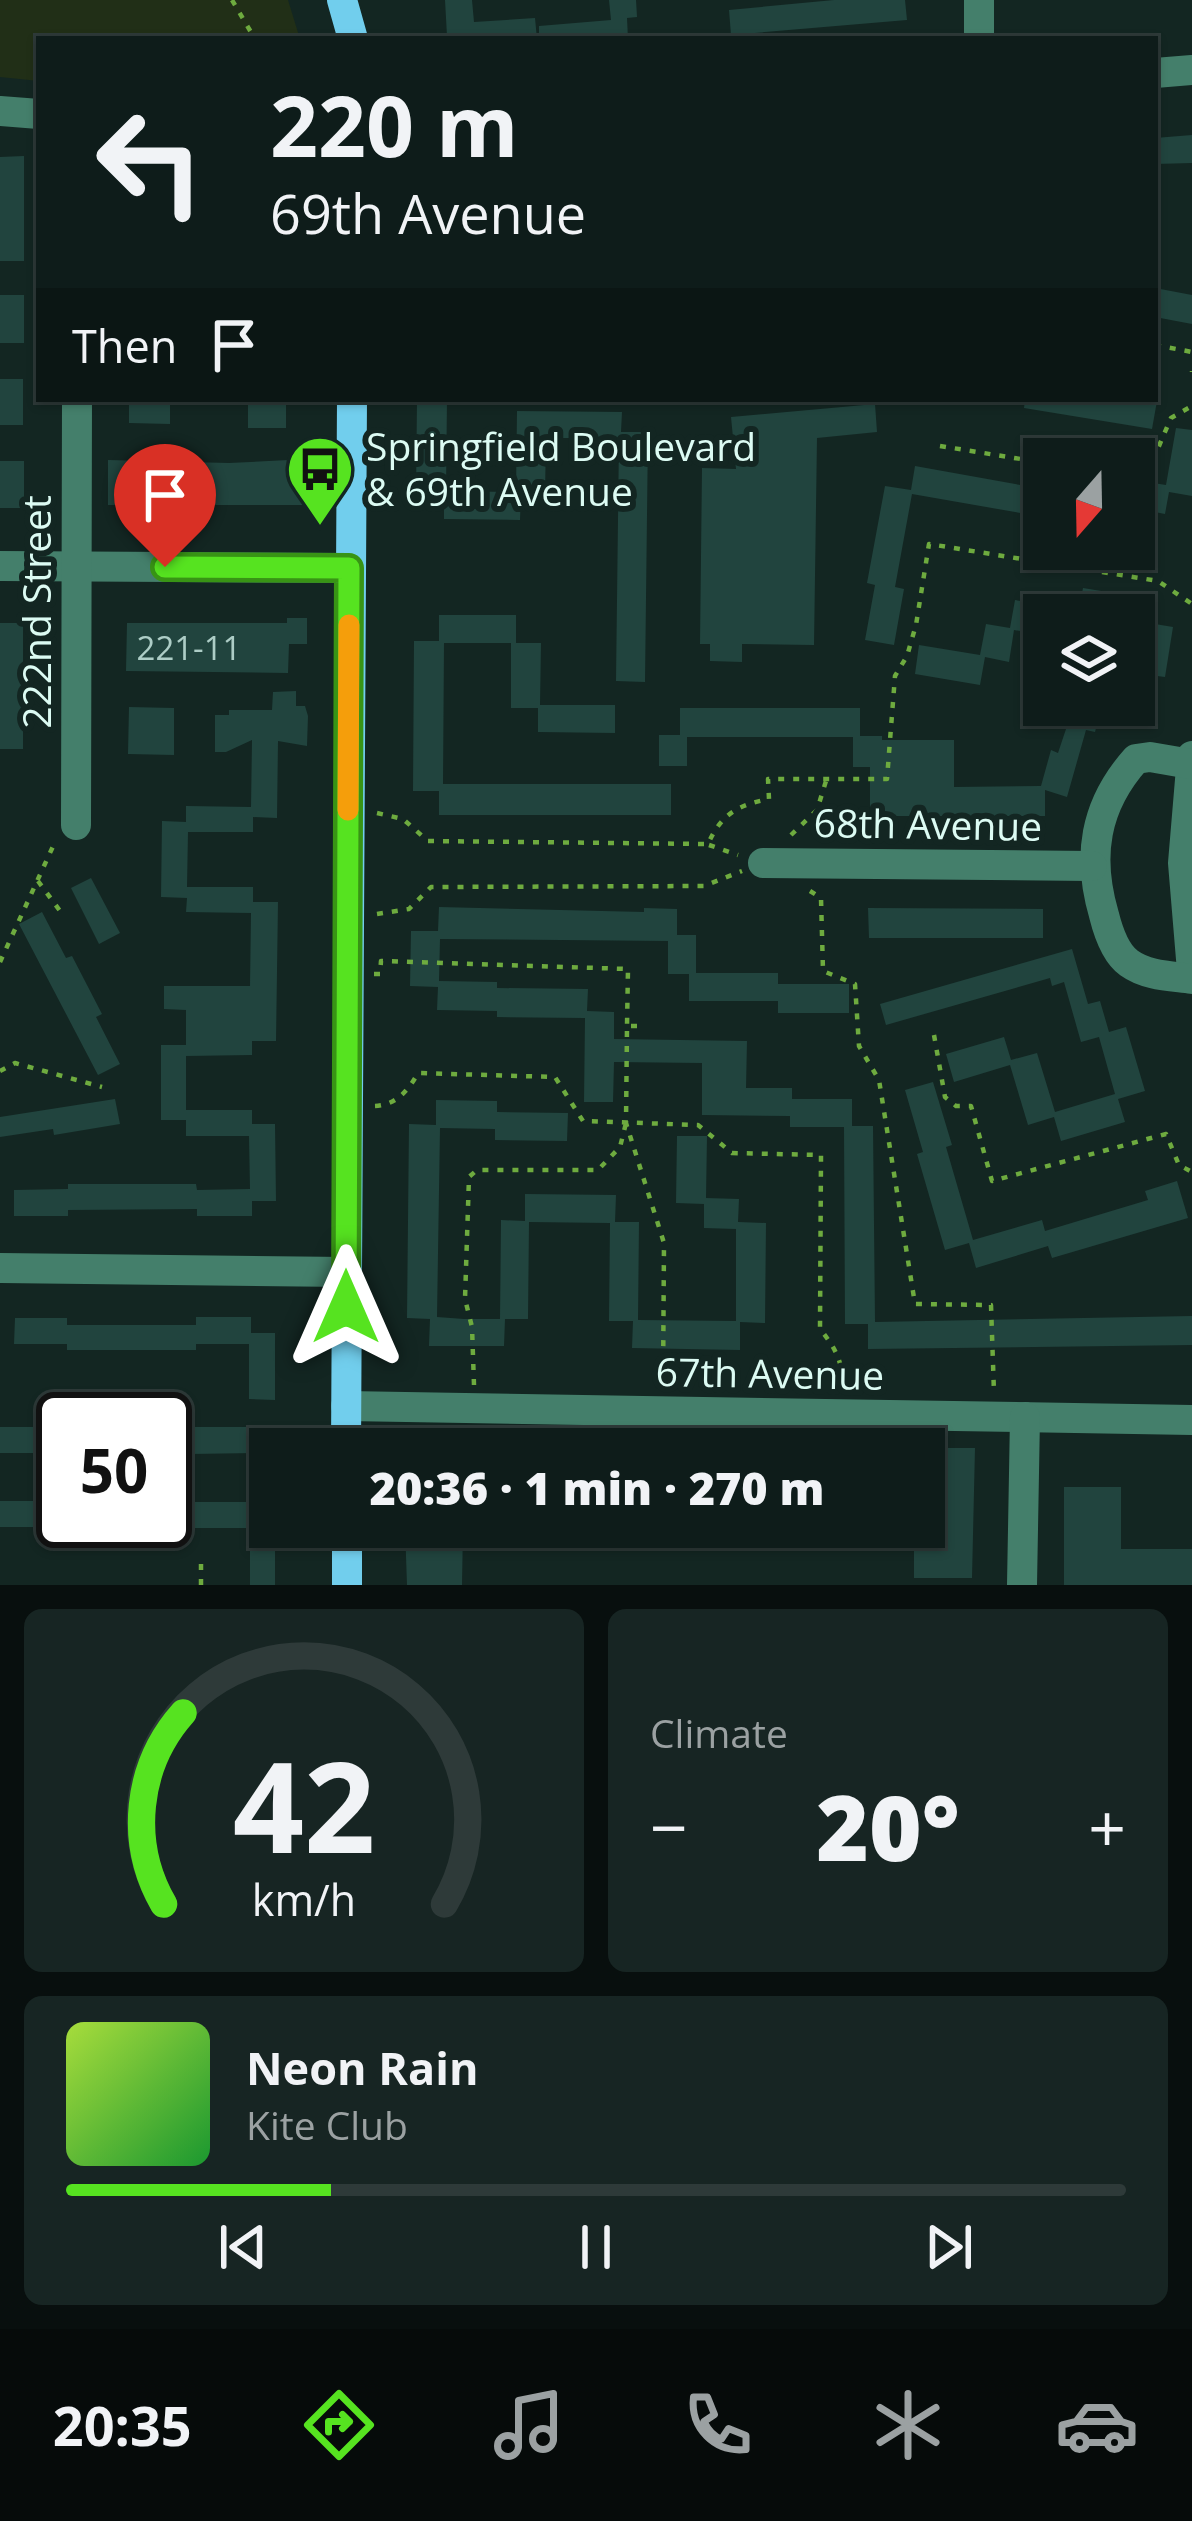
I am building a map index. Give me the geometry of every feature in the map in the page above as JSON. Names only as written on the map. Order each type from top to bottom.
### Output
[{"type":"main road","points":[[342,0],[352,36]]},
{"type":"main road","points":[[346,1428],[352,402]]},
{"type":"main road","points":[[346,1548],[347,1585]]},
{"type":"street","points":[[979,0],[979,36]]},
{"type":"street","points":[[1158,73],[1192,70]]},
{"type":"street","points":[[0,111],[36,114]]},
{"type":"street","name":"222nd Street","points":[[76,825],[77,402]]},
{"type":"street","points":[[0,566],[349,568]]},
{"type":"street","points":[[1136,759],[1191,760],[1192,975],[1154,974],[1131,965],[1109,933],[1093,866],[1093,846],[1103,814],[1136,759]]},
{"type":"street","name":"68th Avenue","points":[[763,863],[1093,866]]},
{"type":"street","points":[[0,1268],[346,1271]]},
{"type":"street","name":"67th Avenue","points":[[346,1406],[1192,1420]]},
{"type":"street","points":[[1010,1417],[1022,1585]]},
{"type":"path","points":[[232,0],[253,36]]},
{"type":"path","points":[[1158,346],[1192,352]]},
{"type":"path","points":[[940,446],[1028,460],[1040,443],[1053,439],[1153,460],[1171,418],[1192,406]]},
{"type":"path","points":[[708,844],[719,820],[742,804],[769,799],[768,779],[887,779],[895,676],[916,625],[929,544],[1159,581],[1192,604]]},
{"type":"path","points":[[347,915],[409,909],[430,886],[704,886],[763,863],[818,810],[827,779]]},
{"type":"path","points":[[348,812],[386,813],[417,829],[428,841],[708,844],[763,863]]},
{"type":"path","points":[[0,962],[53,845],[76,825]]},
{"type":"path","points":[[38,880],[63,915]]},
{"type":"path","points":[[802,886],[821,898],[823,971],[855,984],[857,1035],[879,1081],[915,1304],[991,1305],[1010,1417]]},
{"type":"path","points":[[347,977],[380,974],[381,961],[628,968],[626,1123],[620,1147],[598,1170],[477,1170],[469,1177],[465,1299],[472,1327],[476,1408]]},
{"type":"path","points":[[627,1026],[637,1026]]},
{"type":"path","points":[[934,1035],[945,1096],[956,1106],[971,1106],[992,1181],[1166,1134],[1179,1166],[1192,1172]]},
{"type":"path","points":[[0,1071],[15,1064],[102,1087]]},
{"type":"path","points":[[346,1108],[388,1105],[409,1089],[418,1073],[555,1077],[583,1121],[698,1125],[732,1153],[821,1155],[820,1329],[836,1349],[843,1369],[841,1414]]},
{"type":"path","points":[[626,1123],[664,1243],[664,1411]]},
{"type":"path","points":[[201,1562],[201,1585]]},
{"type":"green space","points":[[0,0],[288,0],[299,36],[36,36],[36,81],[0,77]]},
{"type":"building","points":[[445,0],[472,0],[474,22],[535,18],[537,36],[447,36]]},
{"type":"building","points":[[609,0],[636,0],[637,17],[627,18],[628,36],[539,36],[539,26],[611,20]]},
{"type":"building","points":[[834,0],[905,0],[907,20],[731,35],[729,10]]},
{"type":"building","points":[[1192,135],[1192,163],[1158,164],[1158,138]]},
{"type":"building","points":[[24,156],[24,261],[0,261],[0,157]]},
{"type":"building","points":[[1158,289],[1192,295],[1192,324],[1158,318]]},
{"type":"building","points":[[0,295],[24,295],[24,343],[0,343]]},
{"type":"building","points":[[0,379],[23,379],[23,425],[0,425]]},
{"type":"building","points":[[129,402],[170,402],[170,424],[129,423]]},
{"type":"building","points":[[248,402],[286,402],[286,428],[248,428]]},
{"type":"building","points":[[417,402],[447,402],[446,491],[516,492],[517,411],[622,412],[621,432],[648,432],[645,682],[616,681],[619,438],[546,438],[545,494],[521,493],[520,520],[444,519],[444,495],[416,495]]},
{"type":"building","points":[[1025,402],[1157,402],[1152,429],[1024,408]]},
{"type":"building","points":[[875,404],[877,432],[817,438],[814,645],[742,644],[742,662],[710,661],[710,644],[700,644],[702,468],[736,469],[731,417]]},
{"type":"building","points":[[1176,428],[1192,430],[1192,496],[1169,492],[1165,514],[1155,512],[1155,483],[1166,485]]},
{"type":"building","points":[[308,459],[308,505],[108,505],[108,460],[229,463]]},
{"type":"building","points":[[0,461],[24,461],[24,508],[0,508]]},
{"type":"building","points":[[915,466],[1023,485],[1023,513],[912,494],[895,587],[904,589],[894,645],[865,640],[875,585],[867,583],[885,486],[911,490]]},
{"type":"building","points":[[1083,588],[1120,594],[1082,594]]},
{"type":"building","points":[[1015,600],[1023,601],[1023,632],[1014,630],[1009,662],[985,657],[980,685],[915,674],[919,645],[980,655],[986,624],[1010,628]]},
{"type":"building","points":[[439,615],[516,615],[516,643],[541,643],[540,705],[615,705],[615,733],[538,732],[538,708],[511,708],[511,643],[444,643],[443,784],[671,784],[671,815],[439,815],[439,791],[413,791],[414,641],[439,641]]},
{"type":"building","points":[[287,618],[307,618],[307,644],[289,644],[288,673],[126,671],[127,623],[287,623]]},
{"type":"building","points":[[0,623],[23,623],[23,749],[0,749]]},
{"type":"building","points":[[1155,624],[1173,627],[1165,677],[1155,676]]},
{"type":"building","points":[[296,691],[296,706],[305,706],[308,716],[307,746],[278,741],[277,818],[253,817],[253,832],[188,832],[187,887],[253,887],[253,902],[278,902],[276,1041],[252,1041],[252,1055],[186,1056],[186,1110],[252,1110],[252,1124],[275,1124],[276,1201],[252,1201],[252,1216],[197,1216],[197,1209],[68,1210],[68,1216],[14,1216],[14,1190],[68,1189],[68,1184],[250,1189],[249,1136],[186,1136],[186,1120],[161,1120],[161,1045],[186,1045],[186,1010],[164,1009],[164,986],[250,986],[251,913],[186,912],[187,898],[161,897],[162,821],[186,822],[186,806],[251,807],[252,740],[215,752],[215,715],[229,715],[229,710],[272,710],[273,692]]},
{"type":"building","points":[[129,707],[174,708],[174,755],[128,754]]},
{"type":"building","points":[[680,708],[860,708],[860,736],[954,740],[954,787],[1041,786],[1051,750],[1058,753],[1067,726],[1097,726],[1095,732],[1086,730],[1067,797],[1045,790],[1045,816],[870,816],[870,767],[853,767],[853,737],[687,737],[687,766],[659,766],[659,735],[680,735]]},
{"type":"building","points":[[91,878],[120,933],[99,944],[71,888]]},
{"type":"building","points":[[439,907],[677,909],[677,935],[696,935],[696,973],[778,973],[778,984],[849,984],[849,1013],[778,1013],[778,1001],[689,1001],[689,974],[668,974],[668,941],[440,939],[439,981],[497,982],[497,988],[588,989],[587,1011],[614,1012],[614,1039],[747,1041],[746,1088],[792,1088],[792,1099],[852,1099],[852,1126],[873,1126],[875,1322],[1192,1316],[1192,1345],[868,1349],[868,1324],[845,1324],[844,1127],[790,1127],[790,1116],[702,1115],[702,1063],[614,1062],[613,1102],[584,1102],[585,1018],[497,1017],[497,1011],[437,1010],[438,987],[410,986],[411,931],[438,931]]},
{"type":"building","points":[[868,908],[1043,909],[1043,938],[869,938]]},
{"type":"building","points":[[42,912],[102,1014],[96,1017],[120,1064],[98,1075],[19,924]]},
{"type":"building","points":[[1072,949],[1088,1004],[1100,1001],[1109,1032],[1126,1027],[1145,1091],[1118,1099],[1125,1122],[1061,1141],[1054,1117],[1028,1125],[1010,1065],[954,1082],[946,1054],[1004,1037],[1011,1060],[1037,1053],[1055,1112],[1115,1094],[1099,1037],[1081,1042],[1064,982],[1052,986],[1050,978],[886,1025],[880,1004]]},
{"type":"building","points":[[933,1082],[973,1240],[1042,1220],[1045,1231],[1148,1200],[1145,1191],[1177,1181],[1188,1218],[1052,1258],[1048,1246],[976,1268],[969,1243],[945,1250],[917,1154],[923,1152],[905,1090]]},
{"type":"building","points":[[115,1099],[120,1124],[54,1135],[53,1129],[0,1137],[0,1117]]},
{"type":"building","points":[[436,1100],[497,1101],[497,1112],[568,1113],[567,1141],[495,1140],[495,1129],[440,1128],[437,1317],[500,1319],[501,1220],[525,1221],[525,1194],[616,1195],[615,1222],[639,1222],[638,1320],[736,1321],[736,1229],[704,1228],[704,1204],[676,1203],[677,1136],[707,1136],[706,1198],[739,1199],[738,1222],[766,1223],[765,1323],[740,1322],[740,1350],[632,1348],[633,1321],[609,1321],[610,1223],[529,1222],[528,1319],[505,1319],[504,1346],[429,1346],[430,1319],[407,1318],[409,1124],[436,1125]]},
{"type":"building","points":[[196,1317],[251,1317],[251,1333],[275,1333],[275,1400],[249,1399],[249,1344],[196,1344],[196,1350],[67,1350],[67,1344],[14,1344],[15,1318],[67,1318],[67,1325],[196,1325]]},
{"type":"building","points":[[0,1427],[36,1427],[36,1453],[0,1453]]},
{"type":"building","points":[[192,1427],[265,1427],[249,1428],[249,1453],[192,1454]]},
{"type":"building","points":[[945,1448],[975,1448],[972,1578],[914,1578],[914,1548],[945,1548]]},
{"type":"building","points":[[1064,1487],[1121,1487],[1121,1549],[1192,1549],[1192,1585],[1064,1585]]},
{"type":"building","points":[[0,1501],[36,1501],[36,1527],[0,1527]]},
{"type":"building","points":[[192,1502],[249,1502],[249,1528],[192,1528]]},
{"type":"building","points":[[406,1548],[463,1548],[462,1585],[407,1585]]},
{"type":"building","points":[[250,1549],[275,1549],[275,1585],[250,1585]]},
{"type":"slow traffic","points":[[348,810],[349,625]]},
{"type":"place","name":"Springfield Boulevard & 69th Avenue","points":[[320,528]]},
{"type":"route","points":[[165,567],[349,568],[346,1307]]}]
